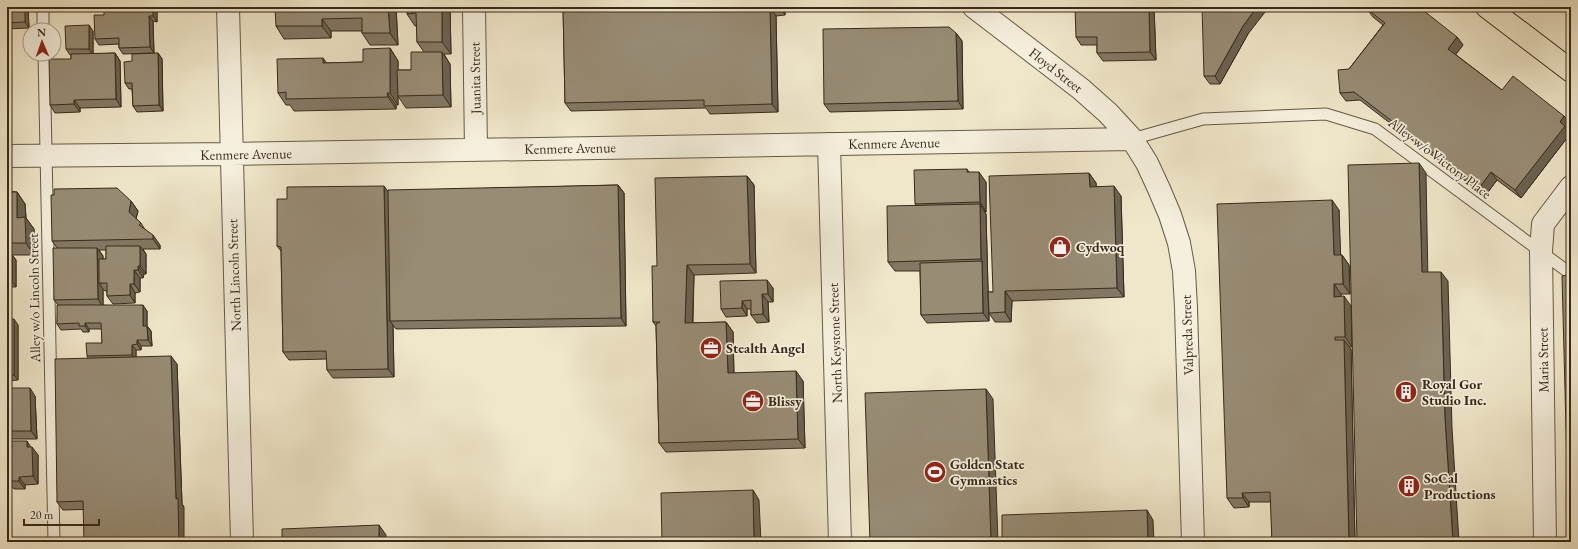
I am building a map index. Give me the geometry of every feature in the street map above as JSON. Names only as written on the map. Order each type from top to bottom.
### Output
[{"type":"main road","points":[[1487,7],[1571,71]]},
{"type":"street","name":"North Lincoln Street","points":[[228,7],[242,542]]},
{"type":"street","name":"Juanita Street","points":[[474,7],[476,150]]},
{"type":"street","name":"Floyd Street","points":[[974,7],[1081,89],[1108,113],[1132,139]]},
{"type":"street","name":"Kenmere Avenue","points":[[7,156],[231,154],[1132,139]]},
{"type":"street","name":"Valpreda Street","points":[[1132,139],[1146,163],[1170,215],[1184,271],[1193,542]]},
{"type":"street","name":"North Keystone Street","points":[[829,144],[840,542]]},
{"type":"street","name":"Maria Street","points":[[1545,542],[1541,251],[1543,224],[1571,187]]},
{"type":"lane","points":[[43,7],[44,22]]},
{"type":"lane","name":"Alley w/o Lincoln Street","points":[[44,62],[54,542]]},
{"type":"lane","name":"Alley w/o Victory Place","points":[[1132,139],[1203,119],[1326,114],[1375,129],[1571,274]]},
{"type":"building","points":[[7,7],[25,7],[25,22],[7,23]]},
{"type":"building","points":[[104,7],[153,7],[153,16],[149,16],[150,47],[119,48],[119,38],[95,39],[94,15],[104,15]]},
{"type":"building","points":[[275,7],[388,7],[390,33],[362,33],[362,18],[322,19],[322,26],[276,26]]},
{"type":"building","points":[[407,7],[442,7],[442,42],[417,42],[416,13],[407,14]]},
{"type":"building","points":[[563,7],[770,7],[772,104],[704,106],[704,100],[565,103]]},
{"type":"building","points":[[1075,7],[1149,7],[1150,52],[1097,53],[1097,37],[1076,37]]},
{"type":"building","points":[[1202,7],[1257,7],[1243,26],[1215,76],[1204,76]]},
{"type":"building","points":[[1368,7],[1419,7],[1457,37],[1448,49],[1502,90],[1513,76],[1564,116],[1560,122],[1565,126],[1515,190],[1491,172],[1479,188],[1354,92],[1340,93],[1338,70],[1349,69],[1385,23],[1367,9]]},
{"type":"building","points":[[89,25],[89,49],[66,49],[65,26]]},
{"type":"building","points":[[949,27],[956,33],[958,101],[824,104],[823,29]]},
{"type":"building","points":[[390,48],[390,93],[387,93],[388,97],[286,99],[286,92],[278,93],[277,59],[323,58],[323,63],[363,62],[363,49]]},
{"type":"building","points":[[411,52],[442,52],[443,95],[398,96],[397,70],[411,70]]},
{"type":"building","points":[[115,53],[116,99],[74,100],[74,104],[50,105],[49,62],[62,62],[62,59],[71,59],[71,54]]},
{"type":"building","points":[[158,53],[159,105],[133,106],[132,83],[125,83],[124,62],[132,61],[132,54]]},
{"type":"building","points":[[1419,163],[1422,272],[1441,272],[1445,418],[1453,542],[1357,542],[1348,165]]},
{"type":"building","points":[[967,169],[967,172],[979,172],[980,202],[915,204],[914,170]]},
{"type":"building","name":"Cydwoq","points":[[1089,173],[1090,187],[1114,186],[1117,288],[1005,291],[1005,312],[989,313],[988,292],[993,292],[989,176]]},
{"type":"building","points":[[747,176],[750,264],[687,265],[685,323],[726,322],[728,373],[796,371],[798,439],[659,443],[656,324],[660,322],[653,322],[652,266],[657,266],[655,178]]},
{"type":"building","points":[[618,185],[621,318],[390,321],[388,190]]},
{"type":"building","points":[[384,186],[388,369],[327,370],[326,351],[283,352],[281,247],[277,246],[277,199],[287,199],[287,187]]},
{"type":"building","points":[[117,188],[131,201],[129,212],[141,223],[139,225],[153,235],[153,239],[52,241],[51,195],[54,195],[54,189]]},
{"type":"building","points":[[7,192],[17,192],[17,218],[25,217],[26,243],[7,243]]},
{"type":"building","points":[[1332,200],[1334,255],[1342,255],[1343,284],[1334,284],[1334,297],[1344,296],[1345,337],[1335,337],[1335,340],[1344,340],[1349,542],[1272,542],[1270,492],[1242,493],[1243,498],[1227,498],[1217,204]]},
{"type":"building","points":[[980,204],[981,259],[888,262],[887,206]]},
{"type":"building","points":[[106,246],[140,246],[140,266],[138,266],[138,270],[134,270],[134,284],[130,284],[130,295],[107,296],[107,283],[99,283],[99,259],[106,259]]},
{"type":"building","points":[[53,248],[97,248],[98,299],[54,300]]},
{"type":"building","points":[[7,255],[12,255],[12,281],[7,281]]},
{"type":"building","points":[[982,261],[983,313],[921,315],[920,263]]},
{"type":"building","points":[[1567,275],[1571,278],[1571,542],[1569,542],[1562,276]]},
{"type":"building","points":[[767,280],[768,294],[762,294],[763,314],[751,315],[751,300],[742,301],[742,308],[721,309],[720,281]]},
{"type":"building","points":[[57,305],[143,305],[143,326],[147,326],[148,340],[137,340],[137,344],[132,345],[132,355],[87,356],[86,343],[102,343],[101,323],[85,323],[85,326],[79,326],[79,323],[57,324]]},
{"type":"building","points":[[7,319],[14,319],[14,375],[7,375]]},
{"type":"building","points":[[171,356],[179,542],[84,542],[83,501],[57,502],[55,359]]},
{"type":"building","points":[[7,388],[30,388],[31,431],[7,431]]},
{"type":"building","name":"Golden State Gymnastics","points":[[986,389],[991,542],[870,542],[865,393]]},
{"type":"building","points":[[11,441],[27,441],[27,447],[32,447],[33,476],[19,477],[19,481],[8,481],[7,447],[12,447]]},
{"type":"building","points":[[753,490],[754,542],[662,542],[661,493]]},
{"type":"building","points":[[1147,510],[1148,542],[1002,542],[1002,515]]},
{"type":"building","points":[[379,525],[379,542],[282,542],[282,529]]},
{"type":"place","name":"Cydwoq","points":[[1060,247]]},
{"type":"place","name":"Stealth Angel","points":[[711,348]]},
{"type":"place","name":"Royal Gor Studio Inc.","points":[[1406,392]]},
{"type":"place","name":"Blissy","points":[[753,401]]},
{"type":"place","name":"Golden State Gymnastics","points":[[935,472]]},
{"type":"place","name":"SoCal Productions","points":[[1409,486]]}]
